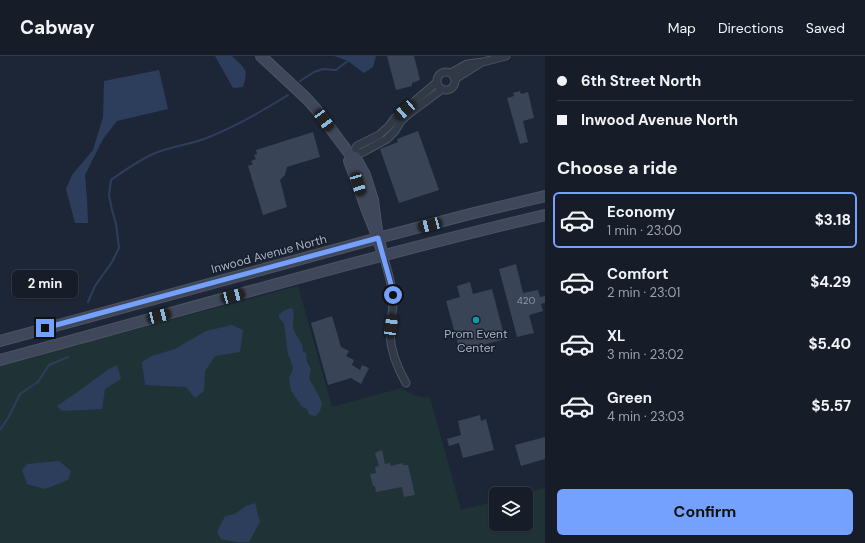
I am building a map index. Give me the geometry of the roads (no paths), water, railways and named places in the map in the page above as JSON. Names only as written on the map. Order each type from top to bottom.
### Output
[{"type":"main road","points":[[261,56],[316,109],[351,156],[349,161],[383,255]]},
{"type":"main road","name":"Inwood Avenue North","points":[[0,341],[378,238],[545,196]]},
{"type":"main road","points":[[0,360],[383,255],[545,215]]},
{"type":"street","points":[[453,76],[483,62],[506,56]]},
{"type":"street","points":[[351,156],[357,146],[379,135],[395,118],[436,83],[440,73],[446,72],[453,76],[455,85],[447,91],[441,90],[436,83]]},
{"type":"street","points":[[351,156],[363,152],[387,138],[396,131],[401,121],[410,113],[441,90]]},
{"type":"street","points":[[383,255],[392,288],[393,300],[390,334],[391,341],[399,370],[406,383]]},
{"type":"water","points":[[215,56],[232,56],[243,67],[246,76],[243,87],[233,88]]},
{"type":"water","points":[[334,56],[376,56],[373,67],[364,73],[348,61]]},
{"type":"water","points":[[159,70],[168,109],[117,121],[103,139],[85,175],[88,223],[75,223],[66,189],[72,175],[93,150],[103,117],[104,81]]},
{"type":"water","points":[[292,308],[294,313],[294,331],[302,345],[303,352],[306,353],[307,362],[311,369],[309,378],[322,404],[320,411],[316,416],[310,415],[306,408],[302,407],[291,390],[289,378],[293,369],[288,355],[284,323],[279,318],[279,315],[283,311]]},
{"type":"water","points":[[232,325],[243,330],[240,352],[215,356],[205,371],[204,391],[195,398],[186,387],[145,385],[142,362],[152,356],[175,349],[206,331]]},
{"type":"water","points":[[117,365],[121,379],[105,389],[102,409],[62,411],[57,406],[109,369]]},
{"type":"water","points":[[59,461],[71,471],[68,480],[45,489],[27,484],[22,470],[27,464]]},
{"type":"water","points":[[255,503],[260,522],[249,542],[221,539],[217,532],[225,516],[235,514],[246,506]]},
{"type":"waterway","points":[[300,81],[314,72],[323,69],[336,70],[349,60]]},
{"type":"waterway","points":[[88,302],[95,286],[112,262],[119,248],[116,224],[109,195],[111,180],[153,154],[215,135],[268,108],[288,95]]},
{"type":"waterway","points":[[0,430],[20,394],[38,382],[49,365],[68,357]]},
{"type":"place","name":"Prom Event Center","points":[[476,320]]}]
